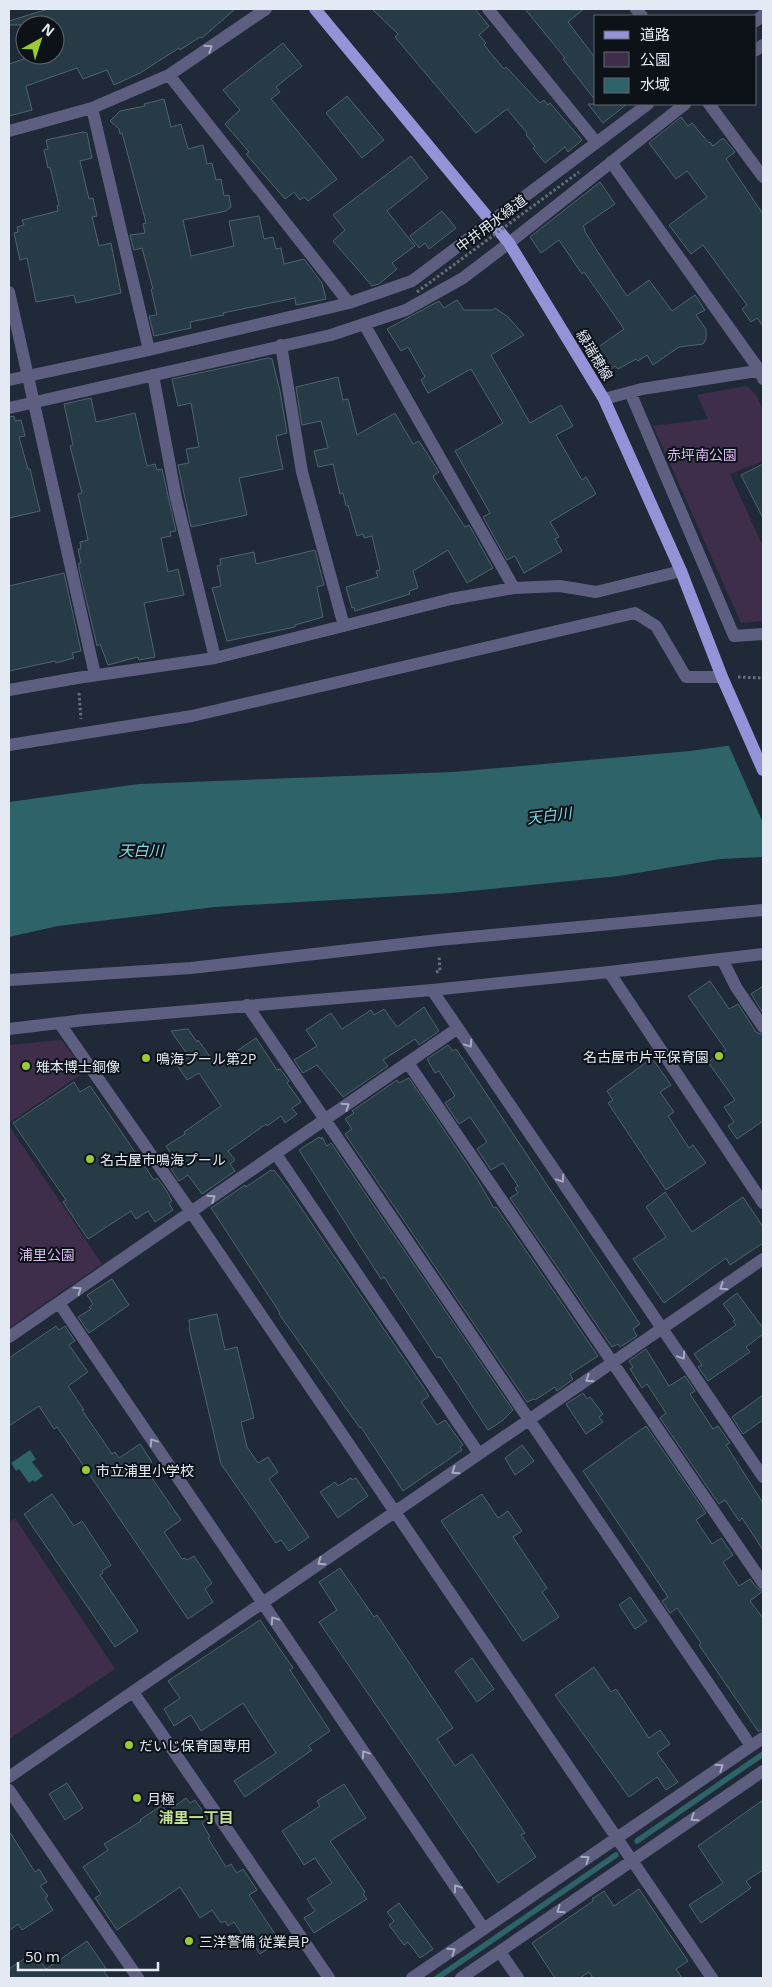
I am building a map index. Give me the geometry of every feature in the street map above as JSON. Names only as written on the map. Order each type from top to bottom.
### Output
[{"type":"main road","name":"緑瑞穂線","points":[[315,9],[510,243],[604,399],[681,571],[763,770]]},
{"type":"street","points":[[9,131],[92,108],[168,75],[266,9]]},
{"type":"street","points":[[488,9],[596,142]]},
{"type":"street","points":[[168,75],[349,302]]},
{"type":"street","points":[[9,380],[150,350],[349,302],[412,281],[647,105]]},
{"type":"street","points":[[9,408],[330,335],[406,310],[463,278],[684,105]]},
{"type":"street","points":[[710,105],[763,177]]},
{"type":"street","points":[[92,108],[150,350]]},
{"type":"street","points":[[604,399],[642,388],[762,373],[611,162]]},
{"type":"street","points":[[9,292],[95,675]]},
{"type":"street","points":[[364,324],[514,588]]},
{"type":"street","points":[[281,345],[302,472],[344,626]]},
{"type":"street","points":[[153,375],[176,498],[215,658]]},
{"type":"street","points":[[630,392],[734,636],[763,634]]},
{"type":"street","points":[[9,690],[95,675],[215,658],[451,598],[514,588],[560,586],[596,592],[681,571]]},
{"type":"street","points":[[9,745],[192,716],[635,613],[656,626],[686,677],[725,681]]},
{"type":"street","points":[[9,980],[191,968],[438,940],[763,910]]},
{"type":"street","points":[[9,1029],[84,1020],[609,972],[763,954]]},
{"type":"street","points":[[722,960],[736,987],[763,1027]]},
{"type":"street","points":[[609,972],[763,1203]]},
{"type":"street","points":[[426,990],[458,1028],[763,1477]]},
{"type":"street","points":[[247,1006],[751,1746]]},
{"type":"street","points":[[60,1024],[191,1212],[712,1978]]},
{"type":"street","points":[[9,1337],[458,1028]]},
{"type":"street","points":[[408,1062],[763,1583]]},
{"type":"street","points":[[276,1154],[479,1454]]},
{"type":"street","points":[[9,1777],[763,1259]]},
{"type":"street","points":[[59,1303],[484,1929]]},
{"type":"street","points":[[133,1692],[329,1978]]},
{"type":"street","points":[[412,1978],[763,1738]]},
{"type":"street","points":[[461,1978],[763,1771]]},
{"type":"street","points":[[9,1790],[138,1978]]},
{"type":"street","points":[[500,1952],[518,1978]]},
{"type":"path","name":"中井用水緑道","points":[[417,292],[579,172]]},
{"type":"path","points":[[77,678],[82,733]]},
{"type":"path","points":[[725,681],[763,678]]},
{"type":"path","points":[[426,990],[427,974],[440,971],[438,940]]},
{"type":"green space","name":"赤坪南公園","points":[[746,386],[754,392],[762,410],[764,420],[763,461],[730,474],[763,547],[763,621],[741,623],[653,426],[708,419],[697,395]]},
{"type":"green space","points":[[61,1040],[86,1071],[9,1123],[9,1045]]},
{"type":"green space","name":"浦里公園","points":[[9,1126],[102,1264],[9,1328]]},
{"type":"green space","points":[[15,1518],[115,1669],[9,1739],[9,1522]]},
{"type":"water","name":"天白川","points":[[763,741],[763,857],[720,859],[619,876],[452,893],[215,907],[58,926],[9,937],[9,802],[139,784],[453,772],[690,751]]},
{"type":"water","points":[[30,1450],[36,1459],[32,1462],[43,1476],[35,1482],[33,1480],[29,1483],[19,1469],[16,1471],[11,1463]]},
{"type":"pier","points":[[763,739],[763,823],[728,744]]},
{"type":"building","points":[[48,9],[235,9],[202,38],[200,37],[180,50],[179,48],[140,73],[114,85],[107,70],[83,79],[77,68],[26,86],[32,110],[9,116],[9,64],[15,62],[15,65],[65,65],[65,15],[28,15]]},
{"type":"building","points":[[372,9],[475,9],[489,26],[479,35],[486,43],[484,45],[504,69],[506,67],[540,103],[544,100],[548,105],[550,103],[582,140],[568,152],[565,147],[545,163],[533,148],[535,146],[526,135],[527,133],[507,109],[476,133],[395,37],[398,34]]},
{"type":"building","points":[[525,9],[584,9],[568,22],[594,56],[594,98],[563,59],[565,58]]},
{"type":"building","points":[[15,19],[15,25],[9,25],[9,21]]},
{"type":"building","points":[[283,43],[302,66],[276,87],[280,92],[271,99],[337,179],[308,201],[304,197],[300,200],[294,192],[285,199],[246,154],[249,152],[225,124],[240,110],[223,90]]},
{"type":"building","points":[[347,96],[384,140],[362,158],[326,113]]},
{"type":"building","points":[[164,99],[171,127],[181,124],[188,149],[203,145],[207,164],[212,163],[216,180],[221,179],[224,196],[229,195],[231,207],[226,211],[183,220],[191,256],[234,246],[229,221],[259,216],[264,239],[273,237],[276,249],[281,248],[284,264],[304,259],[322,283],[326,299],[296,305],[295,298],[223,313],[224,315],[190,322],[191,328],[154,336],[149,316],[157,315],[151,289],[153,289],[142,248],[134,250],[130,235],[145,233],[143,224],[146,223],[122,133],[120,134],[119,129],[110,121],[120,111],[145,106],[144,104]]},
{"type":"building","points":[[588,104],[626,105],[603,123]]},
{"type":"building","points":[[681,117],[688,126],[692,123],[713,146],[723,138],[735,152],[726,159],[763,214],[763,326],[757,318],[751,322],[742,309],[747,305],[703,245],[691,254],[669,225],[707,197],[687,171],[676,179],[649,143]]},
{"type":"building","points":[[83,132],[87,133],[92,158],[80,161],[89,199],[93,198],[97,216],[92,217],[99,246],[111,243],[121,293],[76,303],[74,295],[36,302],[27,258],[20,260],[14,233],[18,232],[17,227],[24,225],[22,220],[58,211],[57,206],[59,205],[44,150],[48,149],[46,140]]},
{"type":"building","points":[[411,156],[428,178],[387,211],[415,246],[392,263],[397,269],[379,284],[372,286],[333,241],[345,230],[333,215]]},
{"type":"building","points":[[600,182],[615,204],[583,226],[603,260],[627,296],[649,280],[672,311],[695,295],[705,310],[696,315],[706,329],[706,339],[703,344],[679,347],[653,365],[647,355],[618,369],[615,366],[611,369],[597,348],[624,329],[559,240],[541,253],[530,237]]},
{"type":"building","points":[[442,211],[456,228],[429,249],[425,243],[419,248],[410,236]]},
{"type":"building","points":[[457,300],[464,310],[493,310],[495,308],[508,317],[524,335],[491,355],[530,423],[561,405],[573,426],[556,435],[582,480],[586,477],[596,494],[550,522],[559,537],[555,539],[562,551],[524,573],[515,556],[507,560],[483,517],[490,513],[455,451],[503,423],[471,369],[428,393],[421,380],[425,377],[408,347],[401,351],[387,329],[439,301],[444,308]]},
{"type":"building","points":[[268,358],[272,359],[287,433],[276,436],[283,469],[239,478],[247,515],[191,527],[178,465],[189,463],[186,449],[199,447],[191,403],[178,406],[172,379]]},
{"type":"building","points":[[338,377],[343,400],[348,399],[357,435],[395,413],[413,444],[419,441],[439,472],[433,476],[434,479],[465,527],[469,525],[493,568],[467,583],[448,550],[413,571],[418,588],[409,591],[410,594],[355,611],[354,607],[352,608],[346,587],[378,577],[376,571],[380,570],[372,536],[364,538],[363,534],[357,536],[348,505],[346,506],[343,493],[340,494],[333,464],[318,467],[314,451],[328,448],[321,421],[302,425],[296,387]]},
{"type":"building","points":[[91,398],[96,422],[135,413],[147,466],[155,464],[157,470],[162,469],[176,531],[170,532],[171,536],[161,538],[168,572],[178,569],[184,595],[144,603],[155,657],[139,660],[138,657],[108,665],[100,644],[97,646],[79,569],[79,563],[81,563],[78,549],[81,549],[80,542],[88,540],[78,494],[82,493],[70,446],[73,445],[64,404]]},
{"type":"building","points":[[14,416],[15,421],[21,420],[25,436],[19,437],[28,469],[30,469],[40,511],[9,518],[9,417]]},
{"type":"building","points":[[763,464],[763,518],[741,475]]},
{"type":"building","points":[[315,550],[324,585],[317,587],[323,617],[295,625],[295,627],[227,641],[212,588],[221,586],[217,566],[221,565],[220,559],[254,552],[256,564]]},
{"type":"building","points":[[64,573],[81,651],[72,653],[74,658],[56,663],[55,661],[9,671],[9,586]]},
{"type":"building","points":[[710,981],[729,1009],[738,1004],[756,1032],[763,1035],[763,1121],[737,1139],[728,1126],[734,1122],[724,1107],[735,1100],[708,1062],[726,1050],[688,996]]},
{"type":"building","points":[[763,986],[763,1013],[751,994]]},
{"type":"building","points":[[424,1007],[439,1031],[419,1045],[415,1039],[383,1060],[388,1066],[343,1097],[317,1065],[303,1073],[294,1060],[317,1046],[306,1030],[331,1013],[342,1029],[371,1010],[374,1015],[384,1009],[397,1027]]},
{"type":"building","points":[[188,1029],[216,1065],[256,1038],[277,1070],[280,1069],[289,1081],[287,1083],[301,1102],[292,1108],[297,1114],[285,1123],[281,1116],[267,1126],[266,1124],[228,1151],[235,1160],[230,1164],[235,1171],[202,1194],[188,1175],[179,1181],[171,1169],[177,1164],[166,1146],[221,1106],[199,1073],[187,1080],[177,1065],[189,1057],[171,1031]]},
{"type":"building","points":[[448,1045],[453,1051],[456,1049],[640,1324],[633,1329],[637,1336],[620,1347],[618,1344],[612,1347],[510,1198],[518,1193],[515,1188],[518,1186],[503,1163],[491,1170],[477,1149],[487,1142],[470,1117],[459,1124],[445,1103],[455,1096],[439,1071],[435,1073],[427,1059]]},
{"type":"building","points":[[652,1058],[671,1085],[660,1092],[674,1112],[668,1116],[689,1148],[693,1145],[706,1163],[666,1190],[608,1103],[613,1100],[607,1091]]},
{"type":"building","points":[[409,1078],[477,1179],[494,1208],[496,1207],[598,1356],[570,1374],[573,1379],[557,1391],[555,1387],[535,1400],[527,1402],[345,1134],[352,1129],[345,1119],[354,1113],[352,1111],[397,1080],[399,1083]]},
{"type":"building","points":[[74,1082],[80,1092],[90,1086],[154,1180],[157,1178],[166,1190],[172,1201],[169,1203],[173,1210],[155,1222],[148,1211],[136,1219],[131,1211],[88,1239],[63,1202],[66,1200],[13,1123]]},
{"type":"building","points":[[319,1137],[321,1139],[322,1137],[327,1146],[331,1143],[513,1410],[502,1421],[488,1430],[440,1357],[437,1358],[384,1277],[381,1279],[299,1150]]},
{"type":"building","points":[[271,1170],[274,1170],[287,1187],[424,1388],[429,1396],[421,1402],[437,1425],[445,1420],[463,1445],[460,1447],[462,1450],[403,1491],[361,1427],[279,1314],[211,1208]]},
{"type":"building","points":[[665,1192],[692,1232],[743,1197],[763,1227],[763,1243],[730,1265],[726,1258],[664,1303],[633,1259],[666,1237],[646,1207]]},
{"type":"building","points":[[112,1279],[129,1305],[89,1333],[78,1317],[91,1309],[89,1307],[93,1304],[87,1295]]},
{"type":"building","points":[[737,1293],[763,1328],[763,1334],[746,1347],[750,1352],[708,1381],[698,1367],[702,1365],[694,1354],[736,1325],[733,1321],[735,1320],[723,1304]]},
{"type":"building","points":[[217,1314],[225,1350],[237,1347],[254,1418],[241,1422],[247,1447],[258,1463],[268,1457],[278,1472],[269,1479],[309,1537],[289,1551],[281,1540],[276,1543],[221,1464],[189,1328],[189,1320]]},
{"type":"building","points":[[56,1326],[59,1330],[65,1326],[75,1341],[69,1345],[88,1372],[68,1386],[84,1410],[82,1410],[112,1454],[115,1452],[119,1458],[140,1444],[152,1462],[145,1468],[181,1520],[164,1532],[182,1559],[185,1558],[187,1560],[194,1556],[212,1583],[205,1589],[213,1602],[188,1619],[57,1427],[54,1429],[39,1406],[9,1426],[9,1358]]},
{"type":"building","points":[[646,1349],[669,1386],[685,1376],[695,1391],[690,1394],[713,1429],[718,1426],[730,1443],[726,1445],[763,1503],[763,1550],[742,1518],[739,1521],[725,1500],[719,1504],[660,1418],[666,1413],[647,1384],[642,1388],[630,1369],[633,1367],[629,1361]]},
{"type":"building","points":[[583,1393],[587,1399],[590,1397],[603,1414],[599,1417],[603,1422],[586,1434],[566,1404]]},
{"type":"building","points":[[763,1395],[763,1420],[743,1434],[732,1417]]},
{"type":"building","points":[[646,1426],[706,1513],[696,1520],[712,1544],[721,1538],[733,1555],[723,1562],[739,1586],[750,1579],[757,1588],[763,1591],[750,1601],[763,1618],[763,1730],[758,1731],[699,1645],[701,1643],[677,1608],[670,1613],[662,1601],[668,1597],[583,1471]]},
{"type":"building","points":[[522,1445],[534,1461],[515,1475],[505,1458]]},
{"type":"building","points":[[351,1478],[352,1480],[356,1478],[368,1496],[338,1518],[320,1492],[335,1482],[338,1486]]},
{"type":"building","points":[[52,1494],[74,1526],[82,1521],[111,1565],[102,1571],[103,1573],[100,1575],[138,1631],[115,1647],[24,1514]]},
{"type":"building","points":[[482,1494],[498,1518],[508,1511],[522,1531],[513,1537],[547,1588],[542,1592],[559,1617],[523,1641],[441,1521]]},
{"type":"building","points":[[340,1568],[374,1617],[377,1615],[453,1728],[437,1739],[455,1766],[472,1754],[525,1833],[521,1835],[536,1857],[498,1883],[319,1622],[337,1610],[319,1582]]},
{"type":"building","points":[[630,1597],[647,1621],[635,1629],[619,1605]]},
{"type":"building","points":[[260,1620],[293,1668],[290,1670],[330,1731],[308,1746],[312,1750],[245,1797],[234,1781],[276,1753],[243,1703],[201,1731],[191,1715],[174,1726],[164,1709],[180,1698],[168,1681]]},
{"type":"building","points":[[472,1658],[494,1689],[477,1702],[455,1671]]},
{"type":"building","points":[[594,1667],[611,1692],[616,1689],[649,1738],[660,1730],[670,1744],[657,1753],[678,1782],[666,1790],[657,1777],[629,1797],[555,1695]]},
{"type":"building","points":[[67,1783],[83,1808],[65,1820],[49,1794]]},
{"type":"building","points":[[344,1784],[366,1818],[330,1841],[365,1892],[363,1894],[367,1899],[314,1933],[304,1918],[315,1911],[307,1899],[332,1883],[315,1858],[304,1865],[282,1831],[320,1806],[317,1801]]},
{"type":"building","points":[[186,1798],[190,1803],[195,1800],[208,1819],[202,1823],[210,1837],[208,1838],[226,1867],[231,1864],[237,1873],[243,1869],[257,1890],[249,1895],[275,1934],[271,1937],[275,1944],[260,1954],[249,1938],[246,1940],[234,1922],[228,1926],[225,1921],[221,1923],[212,1910],[200,1918],[180,1887],[117,1930],[95,1898],[101,1894],[83,1867],[108,1850],[104,1844],[141,1821],[162,1805],[167,1812]]},
{"type":"building","points":[[763,1800],[763,1870],[746,1881],[751,1888],[701,1923],[689,1905],[723,1883],[698,1846]]},
{"type":"building","points":[[9,1831],[35,1872],[39,1869],[47,1882],[40,1886],[48,1896],[45,1898],[53,1910],[22,1930],[18,1924],[9,1931]]},
{"type":"building","points":[[639,1889],[688,1961],[676,1969],[682,1978],[593,1978],[589,1972],[580,1978],[555,1978],[532,1943],[593,1901],[592,1899],[604,1891],[614,1906]]},
{"type":"building","points":[[399,1903],[433,1949],[420,1958],[408,1942],[404,1945],[389,1925],[394,1921],[387,1912]]},
{"type":"building","points":[[87,1941],[107,1970],[104,1972],[109,1978],[9,1978],[9,1969],[34,1952],[46,1969]]},
{"type":"waterway","points":[[637,1841],[763,1754]]},
{"type":"waterway","points":[[437,1978],[616,1855]]},
{"type":"place","name":"名古屋市片平保育園","points":[[719,1056]]},
{"type":"place","name":"鳴海プール第2P","points":[[146,1058]]},
{"type":"place","name":"雉本博士銅像","points":[[26,1066]]},
{"type":"place","name":"名古屋市鳴海プール","points":[[90,1159]]},
{"type":"place","name":"市立浦里小学校","points":[[86,1470]]},
{"type":"place","name":"だいじ保育園専用","points":[[129,1745]]},
{"type":"place","name":"月極","points":[[137,1798]]},
{"type":"place","name":"三洋警備 従業員P","points":[[189,1941]]},
{"type":"district","name":"浦里一丁目","points":[[196,1817]]}]
